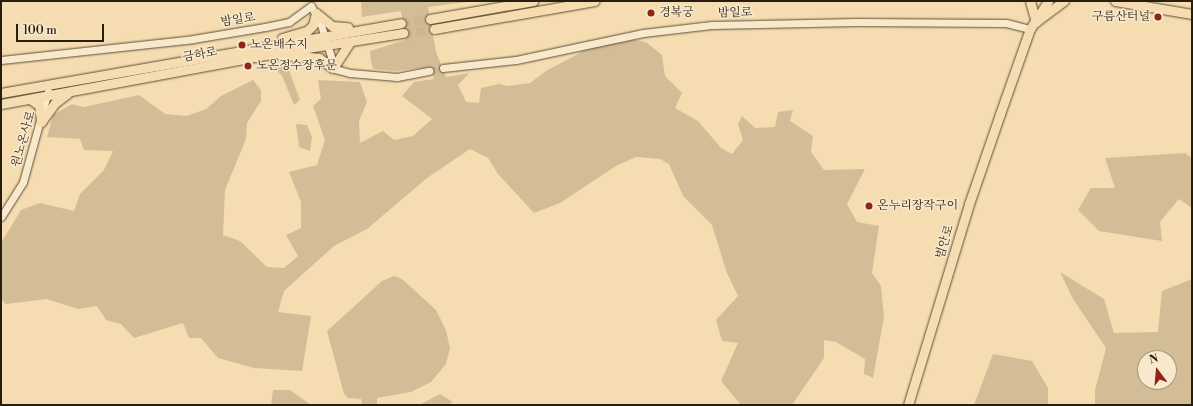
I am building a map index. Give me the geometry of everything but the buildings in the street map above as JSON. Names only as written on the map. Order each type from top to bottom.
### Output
[{"type":"main road","points":[[430,19],[533,1]]},
{"type":"main road","points":[[434,29],[595,1]]},
{"type":"main road","points":[[1030,1],[1033,25]]},
{"type":"main road","name":"범안로","points":[[1033,25],[1036,1]]},
{"type":"main road","name":"범안로","points":[[908,405],[969,204],[1033,25],[1048,1]]},
{"type":"main road","points":[[1033,25],[1064,1]]},
{"type":"main road","points":[[1115,1],[1192,14]]},
{"type":"main road","points":[[268,50],[284,37],[307,31],[313,25],[316,12],[335,27],[374,28]]},
{"type":"main road","name":"금하로","points":[[1,104],[69,93],[268,50],[323,36],[402,23]]},
{"type":"main road","name":"금하로","points":[[1,93],[268,50],[350,42],[403,33]]},
{"type":"main road","points":[[268,50],[319,58],[333,68],[350,42]]},
{"type":"main road","points":[[41,122],[55,103],[69,93]]},
{"type":"main road","points":[[30,99],[39,105],[41,122]]},
{"type":"street","name":"밤일로","points":[[1,60],[193,39],[289,22],[311,6],[316,12]]},
{"type":"street","points":[[316,12],[333,68],[350,73],[397,77],[428,71]]},
{"type":"street","name":"밤일로","points":[[443,68],[516,60],[643,33],[712,25],[856,22],[1006,23],[1033,25]]},
{"type":"street","name":"원노온사로","points":[[1,217],[23,182],[41,122],[48,85]]},
{"type":"shaded area","points":[[361,1],[475,1],[428,7],[436,52],[446,77],[469,73],[458,85],[466,102],[479,103],[481,88],[499,84],[508,86],[530,83],[546,71],[589,48],[630,39],[646,42],[662,55],[665,76],[682,93],[675,108],[698,121],[721,148],[732,154],[743,140],[738,124],[742,116],[755,128],[775,127],[778,112],[793,110],[790,121],[813,136],[811,152],[824,170],[865,169],[847,204],[857,222],[879,226],[872,273],[881,286],[884,317],[873,378],[864,374],[865,359],[836,342],[824,340],[824,358],[792,405],[741,405],[721,381],[738,343],[722,341],[716,320],[738,296],[727,273],[712,225],[683,196],[669,164],[660,159],[636,157],[616,166],[560,203],[534,213],[498,174],[488,158],[470,149],[427,178],[367,229],[334,246],[284,291],[278,312],[311,316],[302,371],[254,368],[218,358],[201,338],[189,338],[183,323],[134,338],[121,324],[106,320],[97,306],[78,309],[47,299],[6,304],[1,299],[1,243],[21,210],[40,203],[74,211],[80,194],[104,170],[113,151],[84,150],[80,139],[47,137],[53,115],[72,104],[84,107],[139,95],[165,114],[187,116],[206,109],[221,96],[253,80],[261,90],[261,101],[247,123],[246,139],[225,190],[223,235],[240,241],[267,267],[284,268],[298,256],[286,235],[301,228],[301,202],[289,172],[317,165],[325,140],[313,106],[321,99],[318,80],[360,82],[367,102],[359,121],[360,143],[383,131],[394,140],[413,136],[432,119],[402,96],[414,82],[434,79],[430,67],[395,71],[373,69],[370,51],[405,40],[401,11],[362,17]]},
{"type":"shaded area","points":[[269,62],[288,68],[300,100],[294,105],[282,76]]},
{"type":"shaded area","points":[[296,124],[307,125],[312,137],[310,151],[299,147]]},
{"type":"shaded area","points":[[1185,153],[1192,158],[1192,208],[1179,199],[1160,222],[1162,241],[1099,231],[1078,210],[1091,188],[1115,188],[1105,158]]},
{"type":"shaded area","points":[[1060,272],[1104,299],[1114,333],[1158,332],[1162,291],[1192,279],[1192,405],[1095,405],[1095,390],[1106,348],[1073,299]]},
{"type":"shaded area","points":[[394,276],[402,279],[436,310],[446,330],[450,348],[446,364],[431,382],[411,392],[377,398],[377,404],[362,405],[361,399],[348,398],[344,394],[327,331],[382,281]]},
{"type":"shaded area","points":[[993,354],[1032,361],[1048,388],[1048,405],[974,405]]},
{"type":"shaded area","points":[[273,390],[290,390],[311,405],[271,405]]},
{"type":"shaded area","points":[[440,394],[453,402],[448,405],[419,405]]},
{"type":"tunnel","points":[[401,23],[430,19]]},
{"type":"tunnel","points":[[403,33],[434,29]]},
{"type":"tunnel","points":[[429,71],[443,68]]},
{"type":"place","name":"경복궁","points":[[651,13]]},
{"type":"place","name":"구름산터널","points":[[1158,17]]},
{"type":"place","name":"노온배수지","points":[[242,45]]},
{"type":"place","name":"노온정수장후문","points":[[248,66]]},
{"type":"place","name":"온누리장작구이","points":[[869,206]]}]
